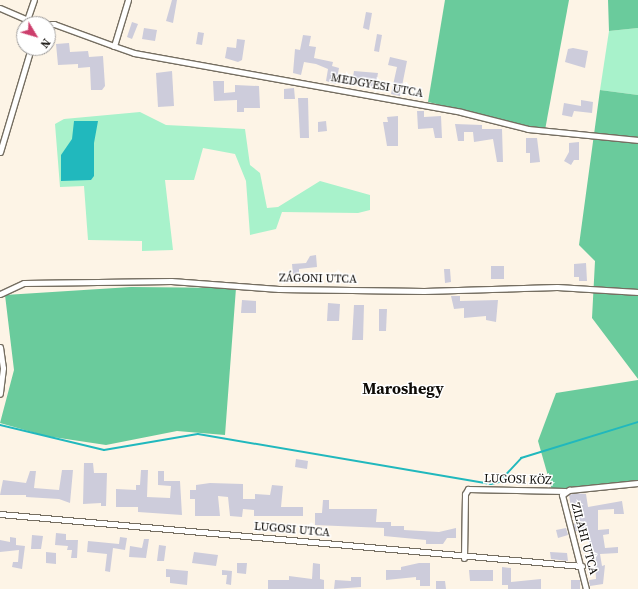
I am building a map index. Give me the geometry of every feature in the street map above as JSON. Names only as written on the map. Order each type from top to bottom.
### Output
[{"type":"street","points":[[28,16],[34,0]]},
{"type":"street","points":[[114,46],[128,0]]},
{"type":"street","points":[[0,8],[25,16]]},
{"type":"street","name":"MEDGYESI UTCA","points":[[56,25],[134,53],[461,112],[528,129],[638,140]]},
{"type":"street","points":[[0,152],[29,56]]},
{"type":"street","name":"ZÁGONI UTCA","points":[[0,294],[24,283],[171,281],[279,288],[424,291],[557,287],[638,292]]},
{"type":"street","points":[[0,347],[3,368],[0,394]]},
{"type":"street","points":[[563,493],[638,484]]},
{"type":"street","name":"LUGOSI KÖZ","points":[[464,558],[465,494],[468,489],[563,493]]},
{"type":"street","name":"ZILAHI UTCA","points":[[563,493],[582,566],[586,589]]},
{"type":"street","name":"LUGOSI UTCA","points":[[0,514],[412,550],[464,558],[582,566]]},
{"type":"green space","points":[[445,0],[569,0],[545,130],[428,102]]},
{"type":"green space","points":[[608,0],[638,0],[638,28],[609,31]]},
{"type":"green space","points":[[638,28],[638,95],[600,90],[609,31]]},
{"type":"green space","points":[[600,90],[638,95],[638,379],[592,318],[595,261],[579,245]]},
{"type":"green space","points":[[140,112],[166,125],[245,129],[250,165],[260,173],[267,208],[278,207],[320,181],[370,195],[370,210],[358,213],[282,212],[276,229],[250,235],[246,181],[235,154],[203,148],[194,180],[165,180],[173,250],[142,251],[142,241],[88,240],[84,186],[60,187],[55,124],[64,119]]},
{"type":"green space","points":[[131,287],[236,288],[225,435],[177,431],[106,445],[46,436],[0,423],[14,370],[5,295]]},
{"type":"green space","points":[[638,380],[638,481],[552,490],[538,441],[556,393]]},
{"type":"water","points":[[74,121],[98,121],[94,143],[94,176],[91,180],[61,181],[61,155],[72,139]]},
{"type":"building","points":[[172,0],[177,0],[173,23],[166,21]]},
{"type":"building","points":[[366,12],[372,13],[369,30],[363,28]]},
{"type":"building","points":[[132,22],[138,24],[132,39],[127,37]]},
{"type":"building","points":[[144,28],[157,30],[155,41],[142,39]]},
{"type":"building","points":[[198,32],[204,33],[202,45],[196,44]]},
{"type":"building","points":[[377,34],[382,35],[379,52],[374,51]]},
{"type":"building","points":[[303,35],[311,36],[309,46],[316,47],[314,58],[333,62],[332,66],[339,68],[336,84],[326,81],[328,69],[316,64],[304,62],[301,75],[293,73],[295,49],[300,50]]},
{"type":"building","points":[[237,39],[245,40],[242,60],[238,62],[225,58],[227,47],[236,48]]},
{"type":"building","points":[[69,43],[70,52],[88,51],[89,57],[103,56],[105,86],[102,90],[91,90],[90,67],[78,68],[78,64],[58,65],[56,44]]},
{"type":"building","points":[[573,48],[588,51],[585,68],[565,62],[568,49]]},
{"type":"building","points":[[390,57],[407,61],[400,96],[391,94],[397,67],[388,65]]},
{"type":"building","points":[[172,71],[174,106],[158,107],[156,73]]},
{"type":"building","points":[[354,71],[378,73],[375,90],[352,83]]},
{"type":"building","points":[[213,81],[224,81],[224,93],[235,92],[235,85],[259,86],[260,108],[244,108],[244,112],[237,112],[237,100],[214,101]]},
{"type":"building","points":[[294,88],[295,99],[284,99],[284,89]]},
{"type":"building","points":[[298,98],[308,98],[309,138],[300,138]]},
{"type":"building","points":[[581,100],[593,102],[592,113],[574,111],[572,117],[562,115],[564,103],[581,106]]},
{"type":"building","points":[[417,111],[424,111],[424,117],[441,116],[442,138],[435,138],[433,128],[418,129]]},
{"type":"building","points":[[398,116],[398,146],[387,146],[383,122],[388,122],[387,117]]},
{"type":"building","points":[[326,121],[327,131],[318,132],[318,122]]},
{"type":"building","points":[[455,124],[482,125],[482,129],[502,129],[503,162],[497,162],[493,139],[474,142],[473,132],[464,132],[464,141],[458,141]]},
{"type":"building","points":[[526,138],[537,138],[540,162],[530,163],[530,153],[526,153]]},
{"type":"building","points":[[579,142],[579,160],[574,160],[571,165],[564,161],[569,152],[569,143]]},
{"type":"building","points":[[316,255],[317,267],[299,269],[299,275],[293,275],[292,264],[306,263],[310,256]]},
{"type":"building","points":[[586,263],[587,281],[579,281],[579,277],[574,277],[574,264]]},
{"type":"building","points":[[491,266],[504,266],[504,279],[491,279]]},
{"type":"building","points":[[444,269],[450,269],[451,282],[445,283]]},
{"type":"building","points":[[451,296],[460,296],[460,301],[498,300],[496,322],[486,320],[486,316],[464,318],[464,308],[454,309]]},
{"type":"building","points":[[242,300],[256,301],[256,313],[241,313]]},
{"type":"building","points":[[328,303],[340,304],[339,321],[327,321]]},
{"type":"building","points":[[354,305],[364,305],[363,340],[352,340]]},
{"type":"building","points":[[379,309],[387,309],[386,331],[379,331]]},
{"type":"building","points":[[296,459],[308,461],[307,469],[295,467]]},
{"type":"building","points":[[84,463],[93,463],[94,473],[107,473],[106,506],[101,506],[101,503],[83,504]]},
{"type":"building","points":[[62,470],[73,470],[70,503],[59,499],[26,497],[26,495],[0,495],[3,480],[26,483],[30,471],[36,471],[34,488],[59,490]]},
{"type":"building","points":[[141,470],[148,470],[147,497],[170,498],[171,486],[158,485],[158,471],[164,471],[164,481],[180,481],[182,515],[138,512],[138,507],[116,507],[116,489],[136,490],[136,485],[140,485]]},
{"type":"building","points":[[210,483],[243,484],[243,499],[255,499],[255,494],[270,495],[272,485],[283,486],[281,507],[303,507],[303,516],[254,516],[254,510],[243,509],[242,517],[230,516],[228,497],[218,496],[220,516],[195,516],[195,499],[190,499],[190,490],[196,490],[196,485]]},
{"type":"building","points":[[576,493],[586,494],[588,507],[622,501],[624,514],[614,514],[614,509],[598,510],[598,530],[609,529],[609,534],[603,535],[605,548],[618,547],[618,553],[600,554],[602,566],[605,565],[603,584],[590,586],[589,580],[596,579],[595,560],[591,561],[588,530],[575,531],[573,524],[580,523],[578,506],[571,507],[569,495]]},
{"type":"building","points":[[323,500],[329,500],[329,509],[377,509],[376,522],[391,522],[391,526],[404,526],[404,530],[439,532],[456,528],[456,538],[447,538],[443,544],[426,544],[426,540],[384,536],[384,528],[315,525],[315,513],[322,513]]},
{"type":"building","points":[[566,528],[568,535],[558,538],[556,530]]},
{"type":"building","points":[[56,533],[66,534],[66,540],[78,540],[77,558],[71,558],[72,550],[67,550],[68,546],[55,545]]},
{"type":"building","points":[[32,535],[43,536],[41,549],[31,549]]},
{"type":"building","points":[[10,537],[16,538],[16,545],[25,546],[22,569],[12,567],[13,562],[18,562],[19,550],[0,552],[0,540],[10,542]]},
{"type":"building","points":[[120,537],[127,538],[125,550],[113,548],[110,572],[105,571],[107,554],[87,552],[88,541],[119,544]]},
{"type":"building","points":[[144,539],[149,539],[146,558],[129,557],[130,546],[142,548]]},
{"type":"building","points":[[159,545],[166,546],[164,561],[157,561]]},
{"type":"building","points":[[46,552],[56,553],[56,564],[46,563]]},
{"type":"building","points":[[194,552],[218,555],[216,566],[192,563]]},
{"type":"building","points":[[550,552],[567,553],[568,561],[551,559]]},
{"type":"building","points":[[237,563],[247,563],[246,574],[237,573]]},
{"type":"building","points":[[313,563],[320,564],[320,579],[324,580],[324,589],[268,589],[268,580],[289,580],[289,576],[312,579]]},
{"type":"building","points":[[419,563],[430,563],[430,586],[420,586],[420,580],[416,580],[416,577],[386,580],[386,570],[401,570],[401,567]]},
{"type":"building","points":[[502,567],[511,568],[511,582],[541,579],[541,589],[508,589],[508,585],[502,585]]},
{"type":"building","points":[[166,569],[188,571],[187,585],[170,583],[170,577],[166,577]]},
{"type":"building","points":[[222,570],[232,571],[231,585],[226,584],[227,575],[222,575]]},
{"type":"building","points":[[469,570],[493,570],[493,581],[470,581]]},
{"type":"building","points":[[351,577],[361,577],[361,587],[334,589],[335,580],[351,581]]},
{"type":"building","points":[[571,580],[580,580],[580,589],[571,589]]},
{"type":"building","points":[[436,581],[445,581],[446,589],[436,589]]},
{"type":"waterway","points":[[0,425],[104,450],[198,434],[491,484],[499,482],[521,458],[638,422]]},
{"type":"district","name":"Maroshegy","points":[[403,388]]}]
